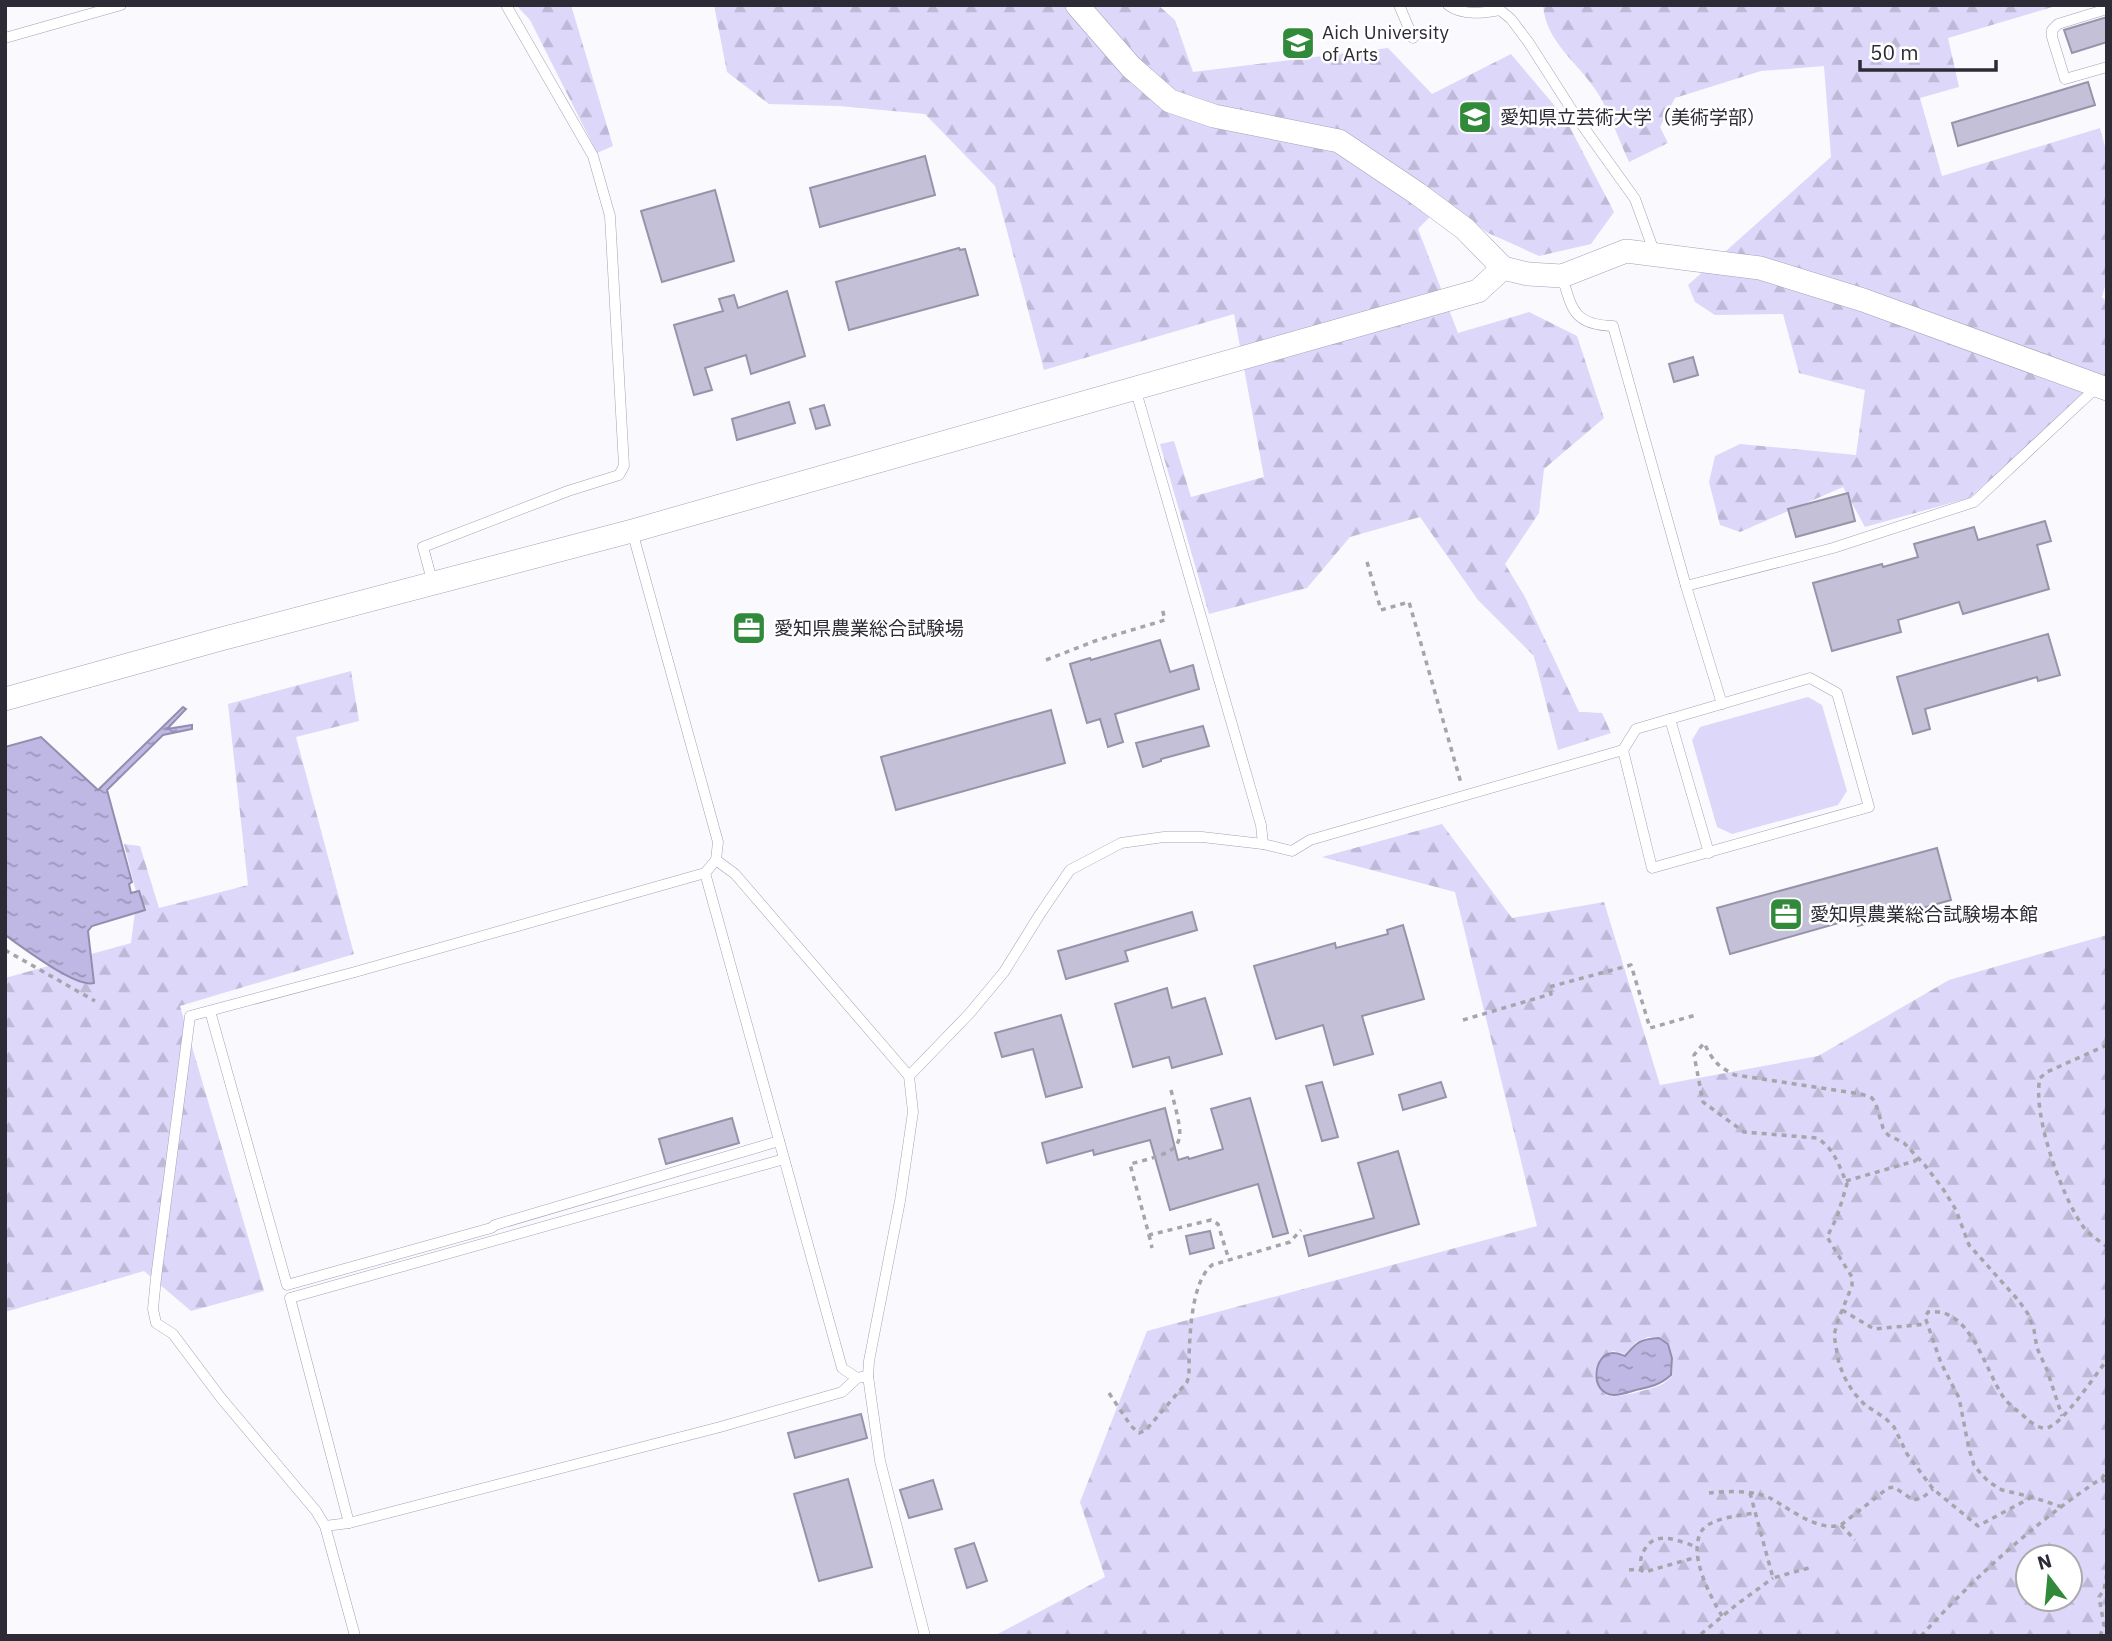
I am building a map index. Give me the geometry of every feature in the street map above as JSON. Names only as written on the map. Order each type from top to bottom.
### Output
[{"type":"street","points":[[1077,5],[1132,67],[1170,101],[1214,116],[1339,141],[1465,229],[1503,268],[1528,274],[1562,276],[1626,251],[1760,268],[1863,300],[2103,388]]},
{"type":"street","points":[[6,698],[632,531],[1478,292],[1503,268]]},
{"type":"lane","points":[[5,38],[121,5]]},
{"type":"lane","points":[[433,584],[423,547],[568,491],[619,475],[625,466],[610,216],[593,156],[506,5]]},
{"type":"lane","points":[[1399,5],[1413,38]]},
{"type":"lane","points":[[1448,5],[1469,13],[1502,7],[1635,199],[1655,254]]},
{"type":"lane","points":[[2107,9],[2058,24],[2052,37],[2065,79],[2107,67]]},
{"type":"lane","points":[[1562,276],[1572,309],[1592,326],[1613,326],[1722,704]]},
{"type":"lane","points":[[1135,388],[1261,825],[1263,844]]},
{"type":"lane","points":[[1686,586],[1833,548],[1974,502],[2103,388]]},
{"type":"lane","points":[[355,1636],[325,1526],[316,1511],[222,1398],[173,1334],[156,1323],[153,1308],[156,1278],[190,1016],[705,873],[716,860],[718,842],[632,531]]},
{"type":"lane","points":[[909,1076],[969,1014],[1004,972],[1070,870],[1121,843],[1202,837],[1263,844],[1292,851],[1310,840],[1623,750],[1636,729],[1810,678],[1837,693],[1869,807],[1652,869],[1623,750]]},
{"type":"lane","points":[[1670,719],[1709,853]]},
{"type":"lane","points":[[716,860],[734,874],[909,1076],[913,1112],[900,1201],[869,1361],[863,1377],[880,1461],[925,1636]]},
{"type":"lane","points":[[705,873],[842,1368],[863,1377]]},
{"type":"lane","points":[[211,1011],[287,1285],[491,1228],[779,1141]]},
{"type":"lane","points":[[349,1523],[290,1298],[784,1159]]},
{"type":"lane","points":[[325,1526],[349,1523],[720,1427],[842,1392],[863,1377]]},
{"type":"path","points":[[1367,562],[1381,610],[1409,602],[1464,795]]},
{"type":"path","points":[[1046,660],[1094,641],[1165,620],[1161,608]]},
{"type":"path","points":[[5,950],[96,1001]]},
{"type":"path","points":[[1463,1020],[1551,994],[1549,987],[1631,965],[1650,1028],[1696,1015]]},
{"type":"path","points":[[2032,1497],[1978,1525],[1933,1489],[1907,1454],[1894,1427],[1853,1392],[1839,1364],[1834,1335],[1852,1286],[1852,1277],[1827,1237],[1846,1192],[1846,1181],[1834,1152],[1817,1138],[1744,1132],[1703,1102],[1694,1055],[1704,1042],[1713,1060],[1722,1069],[1735,1075],[1861,1094],[1871,1098],[1888,1135],[1904,1143],[1943,1189],[1956,1210],[1969,1245],[2028,1314],[2037,1348],[2062,1416]]},
{"type":"path","points":[[2107,1045],[2047,1072],[2040,1078],[2037,1089],[2042,1122],[2066,1195],[2082,1224],[2107,1247]]},
{"type":"path","points":[[1152,1248],[1130,1164],[1168,1153],[1178,1143],[1181,1130],[1171,1090]]},
{"type":"path","points":[[1846,1181],[1918,1158]]},
{"type":"path","points":[[1149,1235],[1211,1220],[1218,1224],[1229,1260]]},
{"type":"path","points":[[1109,1393],[1131,1426],[1139,1433],[1146,1430],[1187,1382],[1190,1328],[1206,1270],[1212,1265],[1290,1242],[1301,1230]]},
{"type":"path","points":[[1842,1310],[1874,1329],[1927,1324]]},
{"type":"path","points":[[2063,1507],[2002,1490],[1989,1482],[1974,1465],[1959,1398],[1941,1363],[1925,1317],[1928,1312],[1940,1311],[1965,1328],[1976,1343],[2005,1399],[2034,1424],[2044,1429],[2050,1427],[2080,1397],[2107,1360]]},
{"type":"path","points":[[1920,1636],[1972,1582],[2010,1548],[2102,1478],[2107,1471]]},
{"type":"path","points":[[2102,1478],[2107,1487]]},
{"type":"path","points":[[1709,1493],[1750,1493],[1769,1498],[1822,1527],[1832,1528],[1841,1525],[1888,1488],[1894,1487],[1913,1500],[1922,1498],[1933,1489]]},
{"type":"path","points":[[1750,1493],[1773,1578]]},
{"type":"path","points":[[1722,1616],[1706,1584],[1697,1557],[1699,1536],[1704,1527],[1723,1519],[1755,1513]]},
{"type":"path","points":[[1841,1525],[1854,1540]]},
{"type":"path","points":[[1642,1570],[1640,1561],[1644,1549],[1657,1538],[1698,1547]]},
{"type":"path","points":[[1629,1570],[1638,1569],[1645,1572],[1697,1557]]},
{"type":"path","points":[[1701,1634],[1773,1578],[1812,1567]]},
{"type":"path","points":[[2100,1636],[2104,1625],[2099,1597],[2104,1590],[2107,1573]]},
{"type":"green space","points":[[516,5],[571,5],[613,146],[597,153],[530,20]]},
{"type":"green space","points":[[714,5],[1158,5],[1175,20],[1193,72],[1388,48],[1432,94],[1511,54],[1565,118],[1614,212],[1591,244],[1539,256],[1486,232],[1446,200],[1418,229],[1458,333],[1529,312],[1577,336],[1604,418],[1544,469],[1539,513],[1505,564],[1525,597],[1579,712],[1602,713],[1611,733],[1558,750],[1534,656],[1478,600],[1420,517],[1350,537],[1307,588],[1209,614],[1160,444],[1174,441],[1191,497],[1264,477],[1234,314],[1044,370],[995,186],[925,114],[839,106],[769,104],[727,72]]},
{"type":"green space","points":[[1543,5],[2059,5],[1948,38],[1959,87],[1920,98],[1942,176],[2100,128],[2107,154],[2107,279],[2102,297],[2107,302],[2107,377],[1969,498],[1865,527],[1843,487],[1740,532],[1720,525],[1709,482],[1715,456],[1740,444],[1856,455],[1865,390],[1799,373],[1783,314],[1715,315],[1695,302],[1688,285],[1831,157],[1824,66],[1761,71],[1675,98],[1660,127],[1668,143],[1629,162],[1597,92],[1556,41],[1545,18]]},
{"type":"green space","points":[[351,671],[359,721],[296,737],[354,954],[180,1006],[264,1291],[191,1311],[144,1271],[5,1312],[5,978],[131,943],[137,896],[124,844],[140,846],[159,908],[248,885],[228,704]]},
{"type":"green space","points":[[1808,697],[1822,705],[1847,791],[1838,805],[1732,834],[1717,827],[1692,740],[1700,727]]},
{"type":"green space","points":[[1442,824],[1512,918],[1604,902],[1660,1085],[1818,1056],[1949,980],[2107,935],[2107,1636],[994,1636],[1105,1577],[1080,1502],[1147,1331],[1537,1226],[1455,892],[1322,857]],"holes":[[[1648,1337],[1659,1337],[1669,1343],[1673,1358],[1672,1376],[1660,1385],[1638,1392],[1614,1396],[1604,1393],[1595,1379],[1599,1362],[1613,1351],[1625,1354],[1636,1342]]]},
{"type":"water","points":[[183,707],[186,709],[167,729],[192,725],[192,729],[163,735],[107,790],[132,882],[129,884],[131,893],[139,891],[145,910],[92,926],[88,931],[94,983],[75,979],[5,935],[5,747],[41,737],[98,790]]},
{"type":"water","points":[[1659,1338],[1668,1344],[1672,1358],[1671,1375],[1655,1385],[1614,1395],[1600,1388],[1596,1373],[1601,1359],[1614,1353],[1625,1356],[1639,1342]]},
{"type":"building","points":[[2107,17],[2107,42],[2072,53],[2064,30]]},
{"type":"building","points":[[2088,82],[2095,105],[1958,146],[1952,123]]},
{"type":"building","points":[[925,156],[935,195],[820,227],[810,188]]},
{"type":"building","points":[[715,190],[734,261],[662,282],[641,211]]},
{"type":"building","points":[[959,248],[965,249],[978,295],[849,330],[836,282]]},
{"type":"building","points":[[787,291],[805,356],[751,374],[746,355],[705,368],[712,390],[694,395],[674,325],[723,311],[719,299],[734,295],[738,308]]},
{"type":"building","points":[[1693,357],[1698,375],[1674,382],[1669,364]]},
{"type":"building","points":[[789,402],[795,423],[737,440],[732,419]]},
{"type":"building","points":[[824,405],[830,425],[816,429],[810,409]]},
{"type":"building","points":[[1848,493],[1855,521],[1796,537],[1788,509]]},
{"type":"building","points":[[2045,521],[2051,541],[2037,545],[2049,589],[1963,614],[1959,602],[1898,620],[1901,632],[1832,651],[1813,583],[1918,557],[1914,544],[1974,527],[1978,540]]},
{"type":"building","points":[[2048,634],[2060,675],[2038,681],[2037,677],[1925,709],[1930,729],[1913,734],[1897,677]]},
{"type":"building","points":[[1160,640],[1170,672],[1193,665],[1199,689],[1115,714],[1123,742],[1108,747],[1100,719],[1087,723],[1070,664]]},
{"type":"building","points":[[1051,710],[1065,763],[896,810],[881,757]]},
{"type":"building","points":[[1203,726],[1209,746],[1161,759],[1143,767],[1136,743]]},
{"type":"building","points":[[1937,848],[1951,900],[1858,926],[1856,918],[1730,954],[1717,908]]},
{"type":"building","points":[[1192,912],[1197,930],[1125,951],[1128,961],[1066,979],[1058,951]]},
{"type":"building","points":[[1403,925],[1424,999],[1362,1016],[1373,1054],[1334,1065],[1323,1025],[1276,1039],[1254,966],[1335,943],[1336,948],[1388,934],[1387,930]]},
{"type":"building","points":[[1167,988],[1172,1008],[1205,998],[1222,1054],[1172,1068],[1169,1057],[1133,1067],[1115,1004]]},
{"type":"building","points":[[1061,1015],[1082,1087],[1046,1097],[1033,1049],[1002,1057],[995,1033]]},
{"type":"building","points":[[1322,1082],[1338,1137],[1322,1141],[1306,1086]]},
{"type":"building","points":[[1441,1082],[1446,1097],[1403,1110],[1399,1095]]},
{"type":"building","points":[[1250,1098],[1288,1233],[1273,1237],[1258,1184],[1170,1210],[1150,1140],[1094,1155],[1093,1150],[1047,1163],[1042,1143],[1165,1108],[1178,1160],[1223,1149],[1211,1109]]},
{"type":"building","points":[[732,1118],[739,1143],[666,1164],[659,1139]]},
{"type":"building","points":[[1398,1151],[1419,1224],[1309,1256],[1304,1236],[1374,1218],[1358,1163]]},
{"type":"building","points":[[1210,1231],[1214,1248],[1190,1254],[1186,1236]]},
{"type":"building","points":[[861,1414],[867,1438],[795,1458],[788,1433]]},
{"type":"building","points":[[848,1479],[872,1567],[819,1581],[794,1494]]},
{"type":"building","points":[[933,1480],[942,1509],[909,1518],[900,1490]]},
{"type":"building","points":[[974,1543],[987,1581],[967,1588],[955,1549]]},
{"type":"place","name":"Aich University of Arts","points":[[1298,43]]},
{"type":"place","name":"愛知県立芸術大学（美術学部）","points":[[1475,117]]},
{"type":"place","name":"愛知県農業総合試験場","points":[[749,628]]},
{"type":"place","name":"愛知県農業総合試験場本館","points":[[1786,914]]}]
